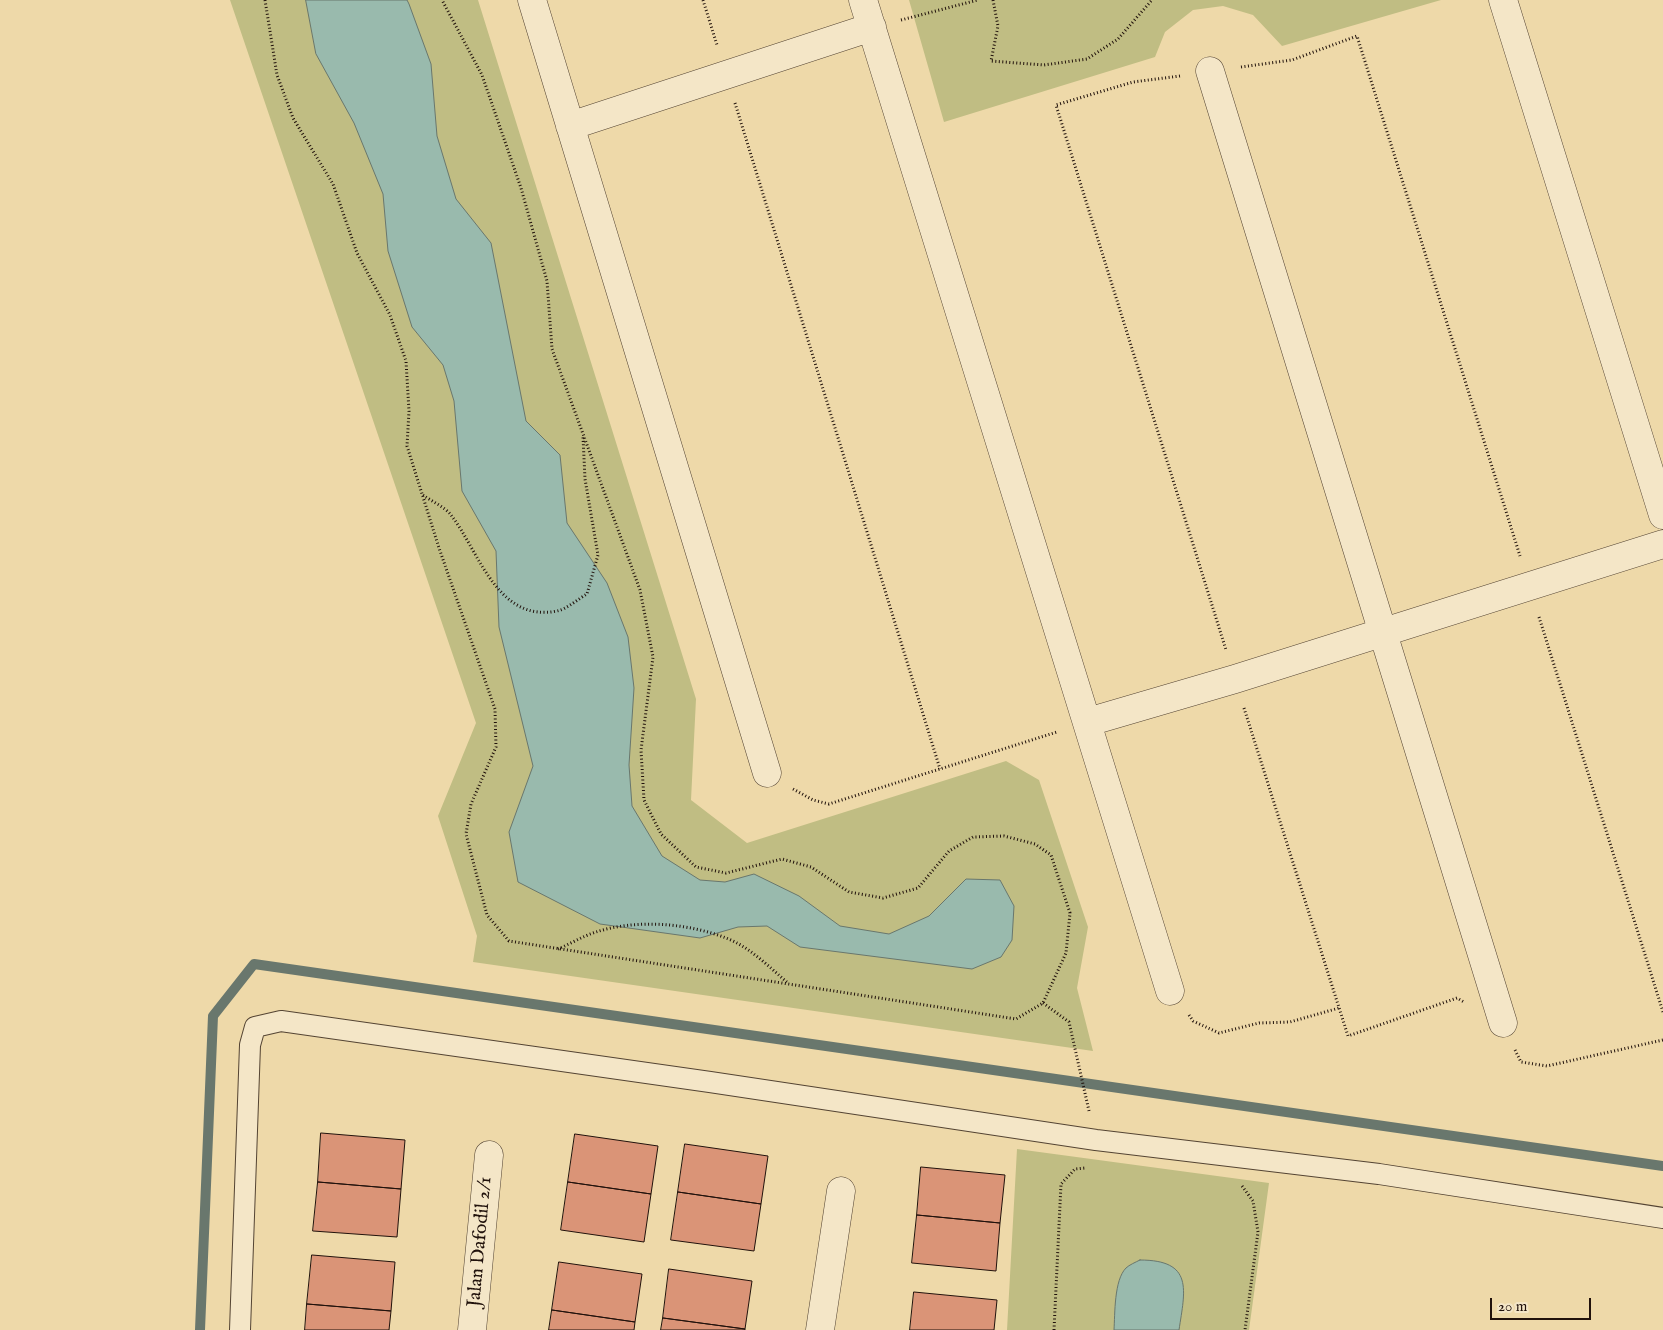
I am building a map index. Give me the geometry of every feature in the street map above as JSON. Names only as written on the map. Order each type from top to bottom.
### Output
[{"type":"street","points":[[532,0],[766,773]]},
{"type":"street","points":[[863,0],[1170,991]]},
{"type":"street","points":[[1503,0],[1663,515]]},
{"type":"street","points":[[570,126],[872,27]]},
{"type":"street","points":[[1210,71],[1503,1023]]},
{"type":"street","points":[[1088,722],[1235,679],[1663,544]]},
{"type":"street","name":"Jalan Dafodil 2/1","points":[[472,1330],[489,1155]]},
{"type":"street","points":[[820,1330],[841,1191]]},
{"type":"lane","points":[[240,1330],[250,1046],[255,1027],[281,1021],[710,1082],[1096,1140],[1379,1174],[1663,1218]]},
{"type":"path","points":[[266,0],[277,75],[293,118],[333,184],[357,253],[390,314],[406,361],[409,411],[407,446],[439,548],[496,709],[496,746],[471,804],[466,834],[487,915],[508,941],[1016,1019],[1043,1003],[1066,953],[1070,912],[1051,855],[1035,844],[1004,836],[972,837],[950,851],[918,888],[883,898],[849,892],[810,867],[782,859],[726,873],[696,867],[661,834],[644,800],[641,750],[653,657],[640,590],[552,349],[547,281],[521,188],[482,75],[442,0]]},
{"type":"path","points":[[703,0],[940,768]]},
{"type":"path","points":[[872,27],[978,0]]},
{"type":"path","points":[[993,0],[998,26],[991,61],[1044,65],[1087,59],[1118,38],[1152,0]]},
{"type":"path","points":[[1663,1012],[1357,36],[1292,60],[1133,82],[1056,105],[1348,1036],[1457,998],[1503,1023],[1521,1062],[1547,1066],[1663,1040]]},
{"type":"path","points":[[422,495],[450,513],[486,573],[508,600],[532,612],[558,611],[587,594],[598,555],[585,479],[583,434]]},
{"type":"path","points":[[766,773],[813,800],[829,804],[1088,722]]},
{"type":"path","points":[[557,950],[596,932],[637,924],[680,925],[727,938],[757,956],[789,984]]},
{"type":"path","points":[[1170,991],[1194,1021],[1219,1033],[1259,1023],[1290,1022],[1339,1008]]},
{"type":"path","points":[[1043,1003],[1070,1022],[1090,1116]]},
{"type":"path","points":[[1054,1330],[1061,1184],[1075,1169],[1093,1167]]},
{"type":"path","points":[[1241,1185],[1253,1201],[1258,1232],[1245,1330]]},
{"type":"shaded area","points":[[230,0],[478,0],[696,699],[691,800],[747,843],[1006,761],[1039,780],[1088,927],[1077,988],[1093,1051],[473,962],[477,936],[438,816],[476,723]]},
{"type":"shaded area","points":[[306,0],[407,0],[409,4],[431,64],[437,136],[456,199],[491,243],[526,421],[560,455],[567,523],[607,583],[628,637],[634,688],[629,765],[632,806],[662,856],[700,880],[725,882],[754,874],[799,896],[840,926],[889,934],[929,916],[966,879],[1000,880],[1014,906],[1012,940],[1001,957],[972,969],[800,947],[767,926],[738,927],[700,938],[600,924],[518,882],[509,832],[533,766],[499,627],[496,551],[462,491],[454,401],[443,365],[412,327],[388,251],[383,194],[354,123],[316,54]]},
{"type":"shaded area","points":[[909,0],[1441,0],[1282,46],[1253,15],[1223,6],[1193,10],[1165,32],[1155,57],[944,122]]},
{"type":"shaded area","points":[[1017,1149],[1269,1183],[1249,1330],[1007,1330]]},
{"type":"shaded area","points":[[1140,1260],[1157,1261],[1170,1265],[1178,1272],[1184,1290],[1179,1330],[1114,1330],[1119,1280],[1126,1268]]},
{"type":"building","points":[[321,1133],[405,1140],[401,1189],[318,1182]]},
{"type":"building","points":[[575,1134],[658,1146],[651,1194],[568,1182]]},
{"type":"building","points":[[685,1144],[768,1156],[761,1204],[678,1192]]},
{"type":"building","points":[[921,1167],[1005,1175],[1000,1223],[917,1215]]},
{"type":"building","points":[[318,1182],[401,1189],[397,1237],[313,1231]]},
{"type":"building","points":[[568,1182],[651,1194],[644,1242],[561,1230]]},
{"type":"building","points":[[678,1192],[761,1204],[754,1251],[671,1240]]},
{"type":"building","points":[[917,1215],[1000,1223],[996,1271],[912,1263]]},
{"type":"building","points":[[312,1255],[395,1262],[391,1311],[307,1304]]},
{"type":"building","points":[[559,1262],[642,1274],[635,1322],[552,1310]]},
{"type":"building","points":[[669,1269],[752,1281],[745,1329],[663,1318]]},
{"type":"building","points":[[914,1292],[997,1300],[994,1330],[910,1330]]},
{"type":"building","points":[[307,1304],[391,1311],[389,1330],[305,1330]]},
{"type":"building","points":[[552,1310],[635,1322],[634,1330],[549,1330]]},
{"type":"building","points":[[663,1318],[745,1329],[745,1330],[661,1330]]},
{"type":"waterway","points":[[200,1330],[213,1016],[254,964],[1663,1166]]}]
